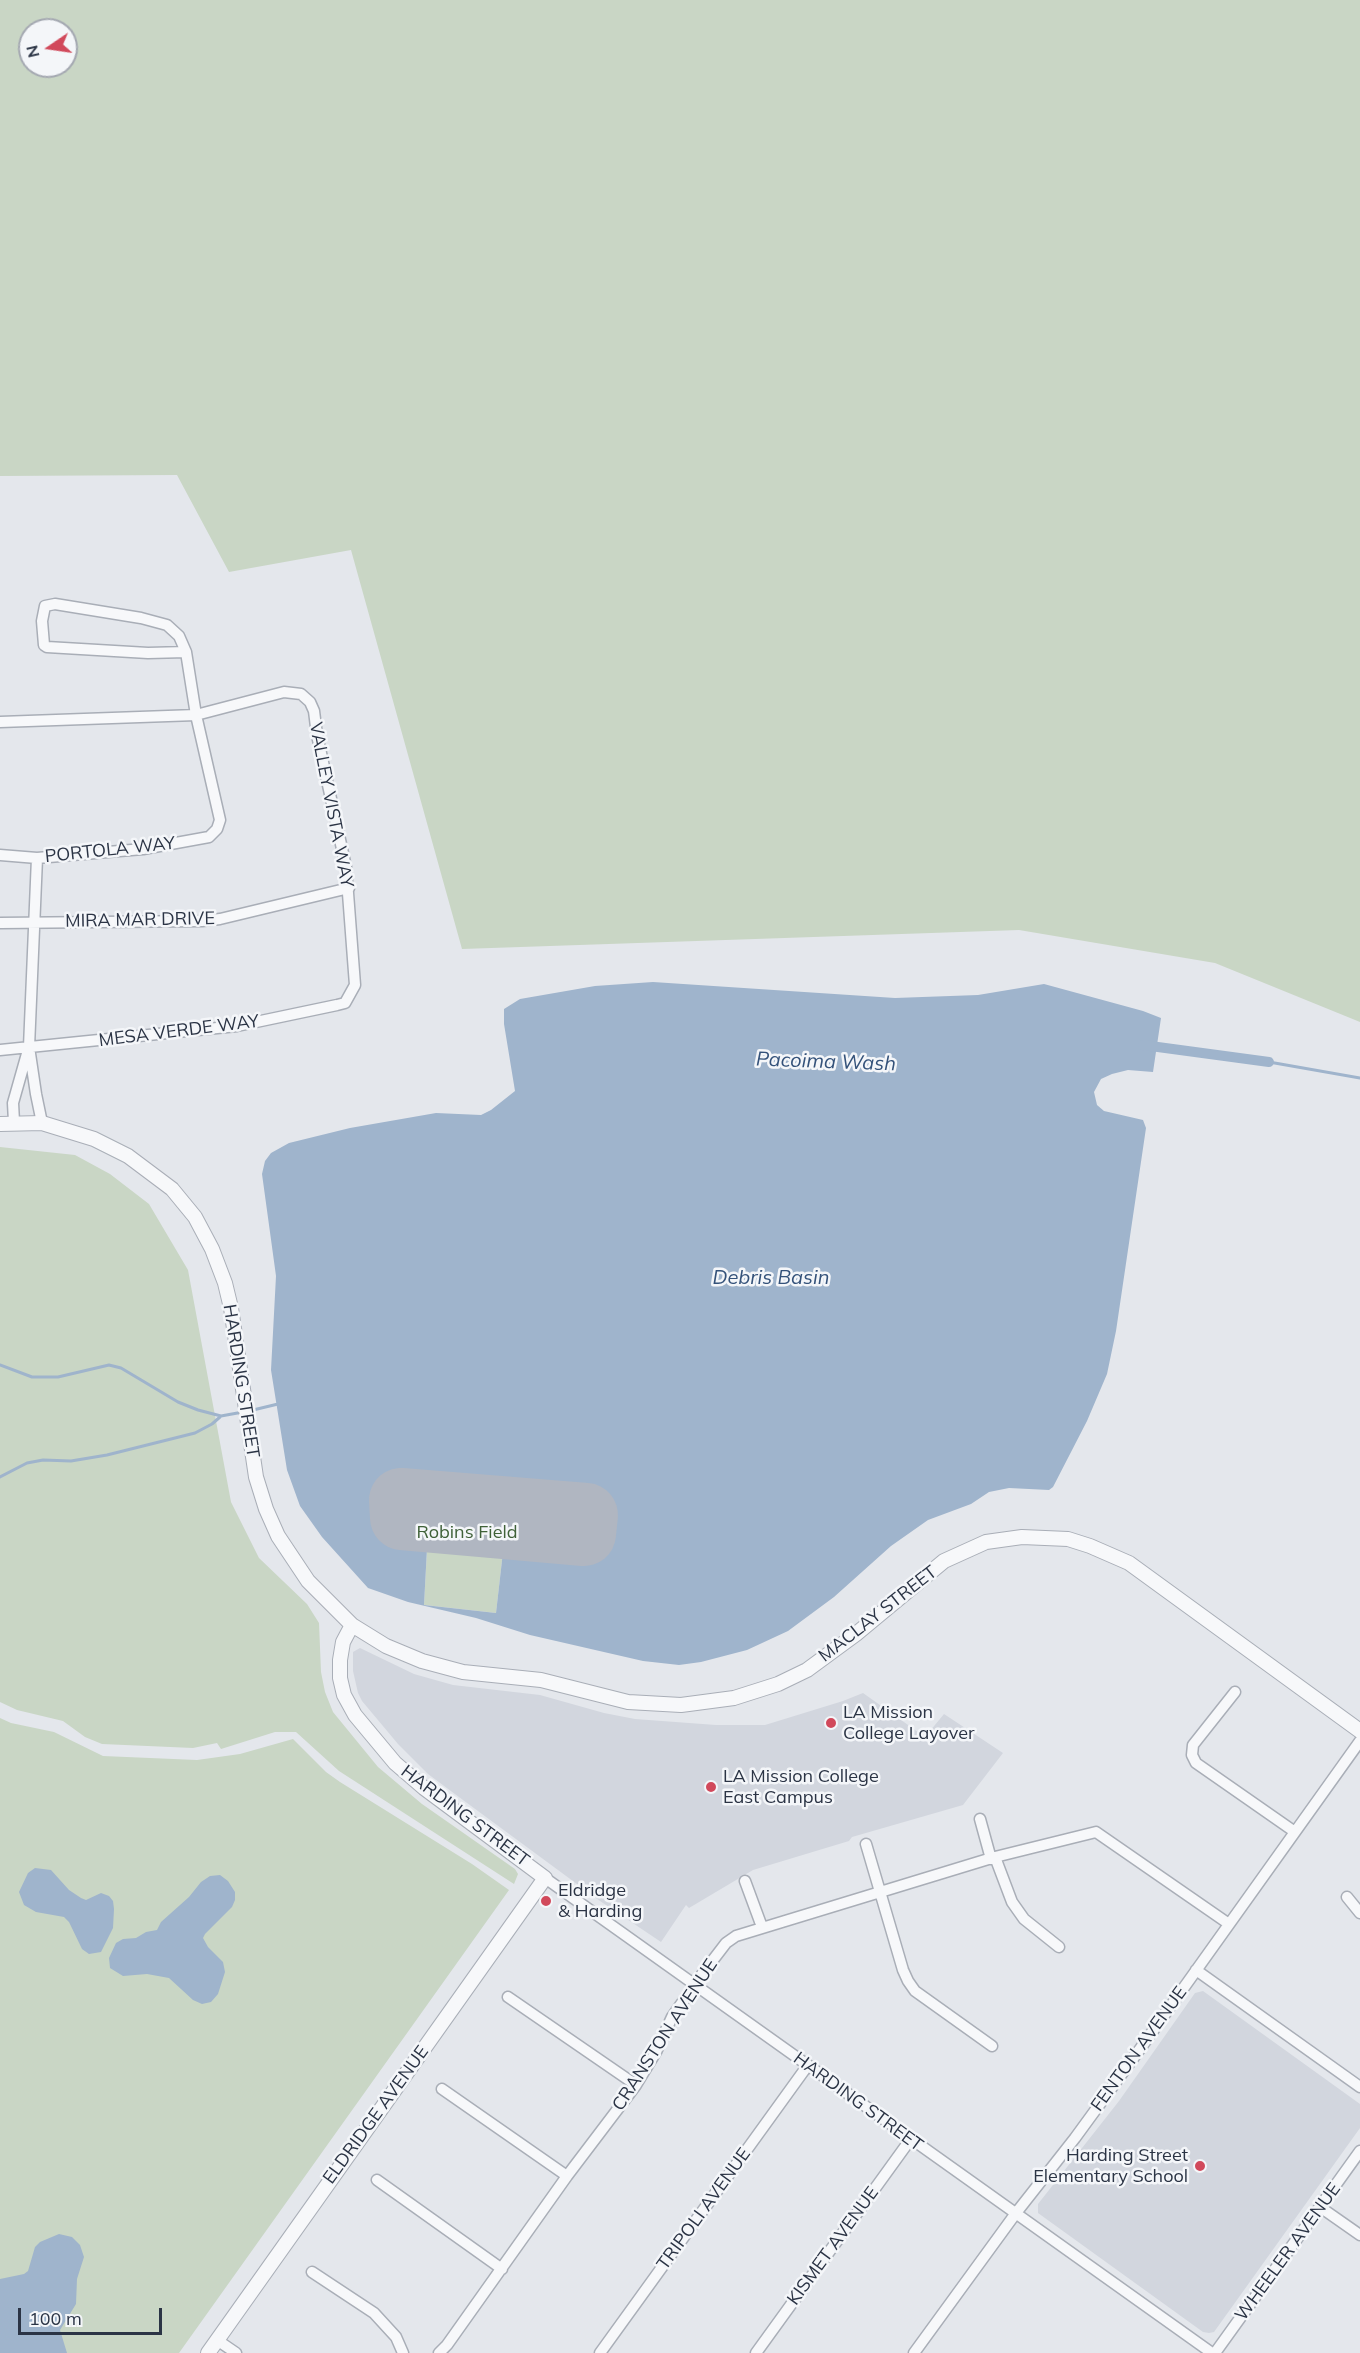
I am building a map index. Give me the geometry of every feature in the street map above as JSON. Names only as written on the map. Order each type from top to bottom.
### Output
[{"type":"street","points":[[0,722],[196,715],[186,652],[179,636],[167,625],[141,618],[55,604],[45,606],[42,621],[44,645],[47,647],[148,653],[186,652]]},
{"type":"street","name":"VALLEY VISTA WAY","points":[[196,715],[284,692],[301,694],[310,702],[314,711],[349,888],[355,985],[352,993]]},
{"type":"street","name":"PORTOLA WAY","points":[[0,855],[37,858],[142,849],[208,837],[217,829],[220,820],[196,715]]},
{"type":"street","points":[[37,858],[30,1047],[42,1123]]},
{"type":"street","name":"MIRA MAR DRIVE","points":[[0,923],[220,919],[349,888]]},
{"type":"street","name":"MESA VERDE WAY","points":[[0,1050],[237,1026],[345,1003],[352,993]]},
{"type":"street","points":[[7,1123],[30,1047]]},
{"type":"street","name":"HARDING STREET","points":[[7,1123],[42,1123],[94,1139],[128,1156],[172,1189],[195,1217],[212,1249],[225,1283],[231,1308],[256,1477],[278,1536],[308,1581],[352,1625],[343,1642],[340,1660],[340,1678],[344,1695],[355,1715],[395,1763],[545,1878],[910,2140],[1214,2353]]},
{"type":"street","name":"MACLAY STREET","points":[[352,1625],[386,1646],[422,1661],[463,1672],[541,1680],[628,1702],[681,1705],[734,1698],[778,1684],[807,1670],[856,1634],[944,1561],[986,1542],[1022,1537],[1068,1539],[1129,1563],[1360,1731]]},
{"type":"street","points":[[1235,1692],[1193,1745],[1192,1755],[1196,1763],[1295,1832]]},
{"type":"street","name":"FENTON AVENUE","points":[[914,2353],[1016,2213],[1082,2129],[1360,1741]]},
{"type":"street","points":[[980,1819],[993,1858],[1012,1902],[1024,1919],[1059,1947]]},
{"type":"street","name":"CRANSTON AVENUE","points":[[439,2353],[636,2085],[656,2052],[672,2017],[726,1943],[736,1936],[993,1858],[1096,1832],[1229,1924]]},
{"type":"street","points":[[866,1844],[903,1970],[915,1991],[992,2046]]},
{"type":"street","name":"ELDRIDGE AVENUE","points":[[208,2353],[545,1878]]},
{"type":"street","points":[[745,1881],[762,1927]]},
{"type":"street","points":[[1347,1897],[1360,1913]]},
{"type":"street","points":[[1196,1970],[1360,2087]]},
{"type":"street","points":[[508,1997],[636,2085]]},
{"type":"street","name":"TRIPOLI AVENUE","points":[[600,2353],[808,2065]]},
{"type":"street","points":[[442,2089],[567,2176]]},
{"type":"street","name":"KISMET AVENUE","points":[[756,2353],[910,2140]]},
{"type":"street","name":"WHEELER AVENUE","points":[[1214,2353],[1360,2151]]},
{"type":"street","points":[[376,2180],[502,2269]]},
{"type":"street","points":[[1320,2207],[1360,2235]]},
{"type":"street","points":[[312,2272],[374,2313],[396,2337],[403,2353]]},
{"type":"street","points":[[217,2340],[236,2353]]},
{"type":"shaded area","name":"LA Mission College East Campus","points":[[360,1648],[414,1674],[453,1685],[540,1695],[635,1719],[716,1725],[765,1725],[863,1693],[925,1737],[944,1714],[1003,1753],[963,1805],[852,1837],[849,1841],[753,1870],[689,1908],[686,1905],[661,1942],[600,1901],[428,1774],[398,1744],[362,1701],[353,1671],[353,1652]]},
{"type":"shaded area","name":"Harding Street Elementary School","points":[[1203,1991],[1360,2104],[1360,2128],[1214,2332],[1209,2333],[1203,2332],[1038,2213],[1038,2204],[1119,2101],[1195,1993]]},
{"type":"green space","points":[[0,0],[1360,0],[1360,1022],[1215,963],[1019,930],[462,949],[351,550],[229,572],[177,475],[0,476]]},
{"type":"green space","points":[[0,1147],[75,1155],[110,1174],[149,1204],[188,1270],[231,1502],[259,1558],[307,1604],[319,1623],[321,1672],[325,1692],[333,1712],[378,1767],[422,1804],[515,1869],[518,1874],[514,1884],[339,1771],[296,1732],[275,1732],[221,1749],[217,1743],[193,1748],[102,1744],[85,1737],[63,1721],[17,1710],[0,1702]]},
{"type":"green space","name":"Robins Field","points":[[395,1486],[593,1504],[588,1552],[504,1543],[496,1613],[424,1605],[428,1531],[393,1527]]},
{"type":"green space","points":[[0,1718],[11,1723],[54,1732],[103,1756],[197,1760],[240,1754],[293,1739],[326,1772],[340,1782],[472,1864],[509,1890],[179,2353],[0,2353]]},
{"type":"water","name":"Debris Basin","points":[[653,982],[895,998],[978,995],[1044,984],[1161,1018],[1153,1072],[1128,1070],[1112,1074],[1101,1079],[1094,1092],[1097,1105],[1104,1111],[1143,1120],[1146,1128],[1116,1331],[1107,1374],[1087,1421],[1053,1487],[1049,1490],[1009,1488],[989,1492],[971,1504],[928,1520],[891,1546],[834,1597],[788,1631],[747,1650],[701,1662],[679,1665],[643,1661],[530,1635],[476,1618],[408,1602],[368,1588],[322,1537],[300,1506],[287,1470],[271,1370],[276,1276],[262,1174],[265,1161],[271,1153],[289,1143],[350,1128],[436,1113],[481,1115],[491,1110],[515,1091],[504,1024],[504,1009],[520,999],[595,986]],"holes":[[[395,1487],[592,1504],[588,1551],[504,1543],[496,1613],[424,1605],[428,1530],[393,1527]]]},
{"type":"water","points":[[35,1868],[51,1870],[69,1890],[81,1898],[86,1900],[101,1893],[109,1896],[113,1901],[113,1928],[101,1952],[89,1954],[82,1949],[69,1922],[64,1917],[36,1912],[24,1905],[19,1892],[28,1873]]},
{"type":"water","points":[[220,1875],[228,1881],[235,1892],[235,1900],[232,1907],[203,1938],[208,1947],[223,1962],[225,1972],[218,1994],[211,2002],[202,2004],[193,2000],[169,1978],[147,1974],[123,1976],[110,1968],[109,1958],[116,1943],[157,1930],[161,1922],[189,1897],[201,1882],[210,1876]]},
{"type":"water","points":[[59,2234],[72,2237],[80,2245],[84,2257],[77,2279],[76,2304],[60,2330],[67,2353],[0,2353],[0,2279],[28,2271],[35,2247],[40,2242]]},
{"type":"waterway","name":"Pacoima Wash","points":[[1143,1045],[1269,1062]]},
{"type":"waterway","name":"Pacoima Wash","points":[[1269,1062],[1360,1078]]},
{"type":"waterway","name":"Pacoima Wash","points":[[0,1365],[32,1377],[58,1377],[109,1365],[121,1368],[178,1402],[198,1410],[221,1416],[243,1412]]},
{"type":"waterway","name":"Pacoima Wash","points":[[249,1411],[278,1404]]},
{"type":"waterway","points":[[0,1477],[27,1463],[43,1460],[71,1461],[107,1455],[195,1433],[220,1417]]},
{"type":"runway","points":[[401,1500],[586,1515],[584,1534],[402,1518],[401,1500]]},
{"type":"place","name":"LA Mission College Layover","points":[[831,1723]]},
{"type":"place","name":"LA Mission College East Campus","points":[[711,1787]]},
{"type":"place","name":"Eldridge & Harding","points":[[546,1901]]},
{"type":"place","name":"Harding Street Elementary School","points":[[1200,2166]]}]
